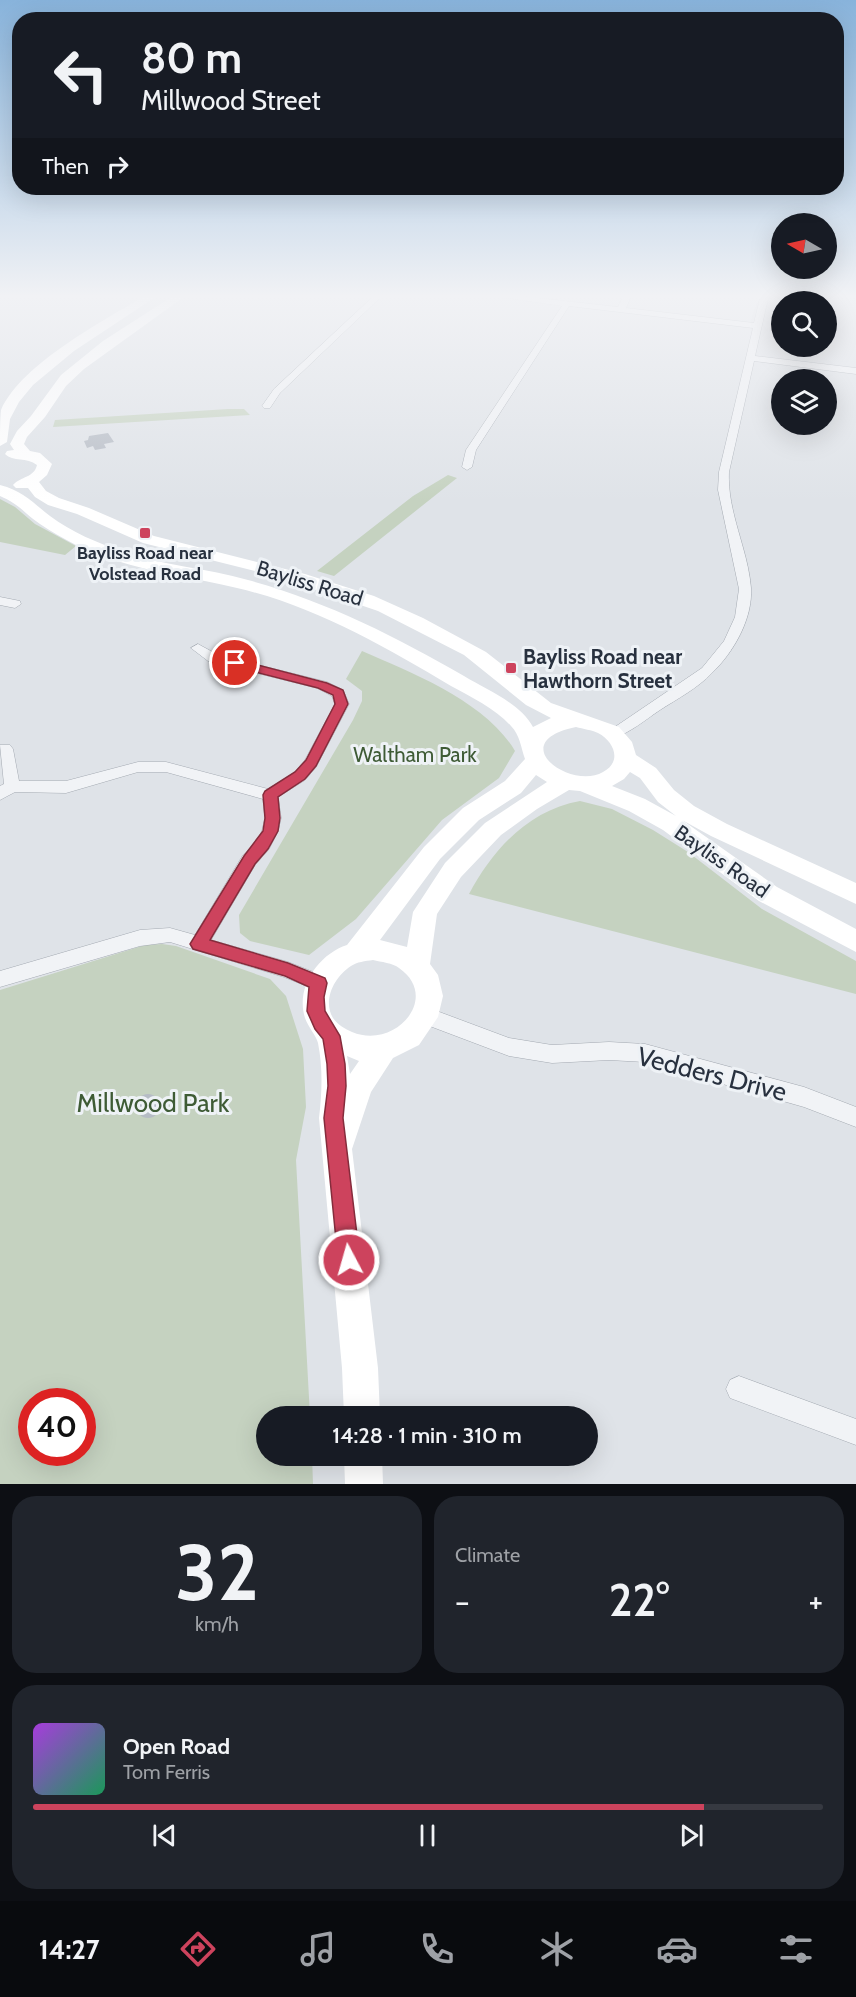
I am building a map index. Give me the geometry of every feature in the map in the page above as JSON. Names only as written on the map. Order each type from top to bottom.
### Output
[{"type":"street","points":[[0,442],[2,420],[13,401],[31,379],[51,363]]},
{"type":"street","points":[[25,454],[17,444],[18,438],[36,419],[52,393],[83,363]]},
{"type":"street","points":[[267,406],[277,391],[306,363]]},
{"type":"street","points":[[467,467],[471,450],[528,363]]},
{"type":"street","points":[[613,733],[630,724],[707,671],[730,642],[741,617],[745,589],[723,490],[750,363]]},
{"type":"street","points":[[793,363],[856,371]]},
{"type":"street","points":[[0,456],[25,454],[42,459],[45,470],[31,481]]},
{"type":"street","name":"Bayliss Road","points":[[0,489],[31,481],[37,492],[49,501],[84,512],[155,542],[195,554],[278,571],[348,592],[446,636],[488,662],[540,705],[576,720]]},
{"type":"street","name":"Bayliss Road","points":[[0,489],[22,500],[45,520],[81,541],[119,556],[173,570],[241,583],[287,597],[341,618],[410,652],[495,703],[520,722],[534,752],[552,777],[637,805],[671,824],[768,894],[856,941]]},
{"type":"street","points":[[0,601],[15,604]]},
{"type":"street","points":[[5,749],[6,790],[66,787],[138,767],[166,767],[270,795],[300,776],[311,763],[342,704],[338,693],[322,686],[213,658],[198,648]]},
{"type":"street","name":"Bayliss Road","points":[[534,752],[537,734],[547,726],[561,721],[589,722],[613,733],[625,749],[626,759],[648,774],[666,796],[686,812],[719,830],[856,894]]},
{"type":"street","points":[[357,951],[432,853],[471,814],[513,787],[534,752]]},
{"type":"street","points":[[417,965],[425,912],[453,870],[493,829],[529,803],[576,784],[601,783],[614,777],[622,769],[626,759]]},
{"type":"street","points":[[199,944],[249,860],[263,845],[270,831],[273,818],[270,795]]},
{"type":"street","points":[[0,979],[140,938],[170,935],[288,970],[319,983]]},
{"type":"street","points":[[390,950],[405,956],[417,965],[430,989],[430,1002],[426,1016],[417,1030],[402,1041],[384,1048],[365,1049],[346,1045],[331,1036],[321,1024],[316,1011],[315,997],[319,983],[328,969],[341,958],[357,951],[390,950]]},
{"type":"street","name":"Vedders Drive","points":[[426,1016],[508,1047],[552,1054],[609,1051],[645,1053],[804,1097],[856,1117]]},
{"type":"street","points":[[331,1036],[337,1086],[334,1118],[360,1368],[362,1406]]},
{"type":"street","points":[[338,1152],[358,1086],[384,1048]]},
{"type":"street","points":[[739,1389],[856,1432]]},
{"type":"street","points":[[363,1466],[364,1484]]},
{"type":"green space","points":[[244,409],[250,415],[53,427],[55,420]]},
{"type":"green space","points":[[448,475],[457,478],[334,576],[317,571],[413,496]]},
{"type":"green space","points":[[0,499],[15,507],[35,524],[76,546],[65,555],[0,542]]},
{"type":"green space","name":"Waltham Park","points":[[362,651],[425,679],[467,704],[486,718],[515,751],[499,778],[442,820],[356,919],[309,955],[250,941],[240,933],[239,915],[362,701],[362,691],[346,679]]},
{"type":"green space","points":[[580,801],[612,809],[653,830],[688,852],[762,909],[856,961],[856,994],[469,894],[489,862],[514,834],[545,813]]},
{"type":"green space","name":"Millwood Park","points":[[162,944],[176,946],[270,979],[286,996],[303,1049],[306,1107],[296,1160],[309,1406],[256,1406],[256,1466],[312,1466],[313,1484],[0,1484],[0,990],[145,945]]},
{"type":"building","points":[[108,433],[114,442],[104,444],[106,448],[95,450],[93,446],[87,448],[84,441],[88,440],[89,436]]},
{"type":"building","points":[[148,1094],[156,1098],[160,1106],[156,1114],[148,1118],[140,1114],[136,1106],[140,1098]]},
{"type":"place","name":"Bayliss Road near Volstead Road","points":[[145,533]]},
{"type":"place","name":"Bayliss Road near Hawthorn Street","points":[[511,668]]},
{"type":"route","points":[[235,663],[322,686],[338,693],[342,704],[311,763],[300,776],[270,795],[273,818],[270,831],[263,845],[249,860],[199,944],[288,970],[319,983],[315,997],[316,1011],[321,1024],[331,1036],[336,1064],[337,1086],[334,1118],[349,1260]]}]
